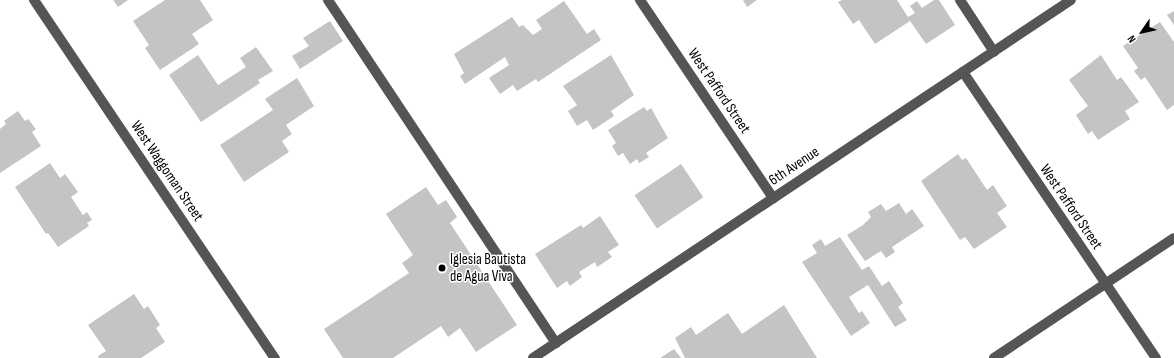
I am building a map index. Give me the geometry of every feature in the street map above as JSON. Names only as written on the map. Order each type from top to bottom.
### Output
[{"type":"street","name":"West Waggoman Street","points":[[34,0],[275,358]]},
{"type":"street","points":[[328,0],[556,343]]},
{"type":"street","name":"West Pafford Street","points":[[640,0],[773,198]]},
{"type":"street","points":[[960,0],[994,52]]},
{"type":"street","name":"6th Avenue","points":[[533,358],[1071,0]]},
{"type":"street","name":"West Pafford Street","points":[[962,72],[1156,358]]},
{"type":"street","points":[[994,358],[1174,238]]},
{"type":"building","points":[[113,0],[128,0],[118,7]]},
{"type":"building","points":[[165,0],[200,0],[213,20],[192,34],[199,44],[160,70],[145,48],[149,45],[133,21]]},
{"type":"building","points":[[743,0],[757,0],[747,7]]},
{"type":"building","points":[[842,0],[897,0],[908,17],[915,13],[910,6],[917,1],[922,8],[934,0],[939,0],[955,25],[926,44],[910,21],[875,44],[859,20],[853,24],[838,2]]},
{"type":"building","points":[[564,1],[587,34],[594,29],[601,40],[538,82],[536,79],[517,91],[513,85],[500,94],[489,78],[509,65],[505,57],[465,84],[460,76],[464,73],[454,54],[512,17],[519,27],[523,25],[533,35],[542,29],[536,20]]},
{"type":"building","points":[[1174,11],[1174,25],[1167,15]]},
{"type":"building","points":[[330,21],[343,41],[300,69],[292,56],[309,46],[303,38]]},
{"type":"building","points":[[1160,22],[1174,42],[1174,105],[1167,110],[1145,77],[1141,80],[1134,71],[1138,68],[1123,46]]},
{"type":"building","points":[[256,47],[273,71],[258,80],[260,83],[201,122],[169,75],[198,55],[218,85],[246,67],[240,58]]},
{"type":"building","points":[[611,55],[634,95],[611,111],[614,116],[593,130],[587,120],[577,126],[568,111],[577,105],[563,86]]},
{"type":"building","points":[[1101,55],[1117,80],[1121,77],[1139,102],[1125,111],[1130,119],[1098,140],[1092,131],[1088,134],[1076,115],[1088,106],[1069,80]]},
{"type":"building","points":[[297,78],[314,106],[286,125],[292,134],[282,141],[289,152],[244,182],[220,145],[273,110],[265,99]]},
{"type":"building","points":[[644,107],[647,111],[651,108],[668,138],[646,153],[649,157],[639,163],[637,159],[630,164],[623,153],[618,156],[612,146],[616,143],[608,130]]},
{"type":"building","points":[[18,111],[25,121],[28,119],[36,129],[32,132],[41,146],[0,173],[0,129],[6,124],[4,121]]},
{"type":"building","points":[[958,154],[962,160],[966,158],[987,190],[993,185],[1007,206],[997,213],[1007,227],[974,249],[965,237],[960,240],[921,181]]},
{"type":"building","points":[[50,163],[60,178],[65,174],[78,192],[71,197],[83,215],[87,212],[92,220],[87,223],[89,226],[58,247],[48,233],[46,234],[15,187]]},
{"type":"building","points":[[681,164],[703,197],[657,228],[635,195]]},
{"type":"building","name":"Iglesia Bautista de Agua Viva","points":[[426,187],[438,205],[446,200],[457,217],[450,223],[517,325],[476,352],[460,328],[448,337],[441,326],[393,358],[343,358],[324,329],[409,273],[402,263],[413,255],[386,214]]},
{"type":"building","points":[[899,203],[906,214],[912,209],[924,226],[892,247],[895,252],[886,258],[881,251],[865,261],[847,235],[863,225],[871,217],[868,212],[881,204],[886,211]]},
{"type":"building","points":[[600,216],[619,245],[608,252],[612,257],[597,267],[595,262],[579,272],[582,277],[570,286],[567,281],[557,288],[535,254],[581,225],[583,228]]},
{"type":"building","points":[[840,237],[862,270],[869,266],[882,286],[889,281],[903,303],[898,307],[907,320],[895,327],[868,285],[849,297],[859,313],[862,311],[870,323],[851,336],[802,262],[817,253],[812,245],[821,239],[825,246]]},
{"type":"building","points":[[134,294],[144,309],[148,306],[160,325],[156,328],[165,342],[141,358],[99,358],[98,356],[106,351],[88,325]]},
{"type":"building","points":[[784,305],[817,358],[685,358],[675,338],[691,327],[696,335],[728,313],[742,334]]},
{"type":"building","points":[[674,349],[681,358],[660,358]]},
{"type":"place","name":"Iglesia Bautista de Agua Viva","points":[[442,268]]}]
